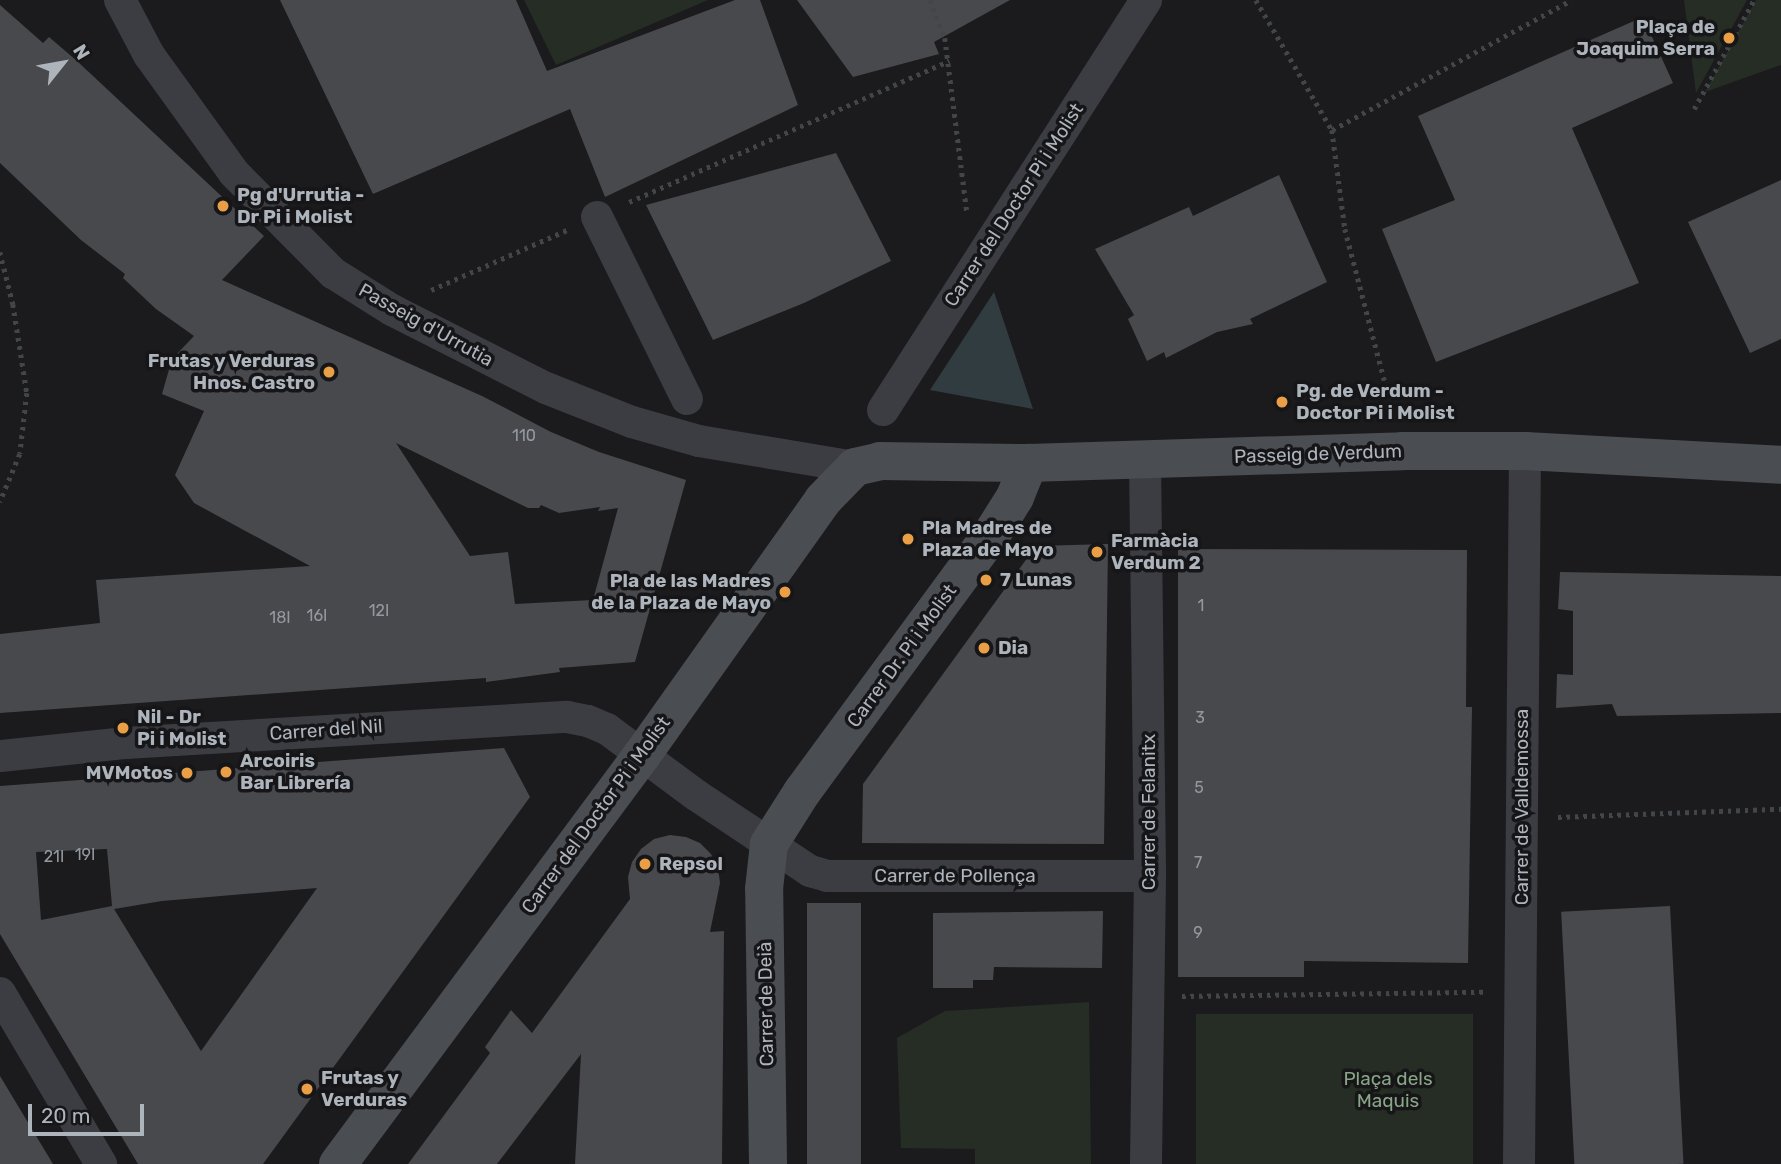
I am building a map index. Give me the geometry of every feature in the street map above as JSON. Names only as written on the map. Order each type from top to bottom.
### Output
[{"type":"main road","name":"Passeig de Verdum","points":[[855,467],[880,461],[1029,463],[1403,451],[1525,451],[1781,465]]},
{"type":"main road","name":"Carrer Dr. Pi i Molist","points":[[769,844],[802,792],[993,532],[1015,497],[1029,463]]},
{"type":"main road","name":"Carrer del Doctor Pi i Molist","points":[[338,1164],[642,755],[823,500],[855,467]]},
{"type":"main road","name":"Carrer de Deià","points":[[768,1164],[764,889],[769,844]]},
{"type":"street","name":"Passeig d'Urrutia","points":[[120,0],[149,55],[234,173],[333,273],[417,323],[546,388],[632,422],[699,441],[855,467]]},
{"type":"street","name":"Carrer del Doctor Pi i Molist","points":[[883,410],[1146,0]]},
{"type":"street","points":[[597,217],[687,399]]},
{"type":"street","name":"Carrer de Valldemossa","points":[[1519,1164],[1525,451]]},
{"type":"street","name":"Carrer de Felanitx","points":[[1145,459],[1150,876],[1146,1164]]},
{"type":"street","name":"Carrer del Nil","points":[[0,755],[126,743],[540,716],[587,721],[607,729],[642,755]]},
{"type":"street","points":[[642,755],[769,844]]},
{"type":"street","name":"Carrer de Pollença","points":[[769,844],[810,871],[827,876],[1150,876]]},
{"type":"street","points":[[0,993],[101,1164]]},
{"type":"path","points":[[930,0],[946,38],[967,192],[967,217]]},
{"type":"path","points":[[1256,0],[1332,130],[1345,229],[1389,398]]},
{"type":"path","points":[[1332,130],[1572,0]]},
{"type":"path","points":[[1694,109],[1754,0]]},
{"type":"path","points":[[419,295],[949,61]]},
{"type":"path","points":[[0,252],[13,304],[27,393],[22,446],[0,502]]},
{"type":"path","points":[[1549,817],[1781,809]]},
{"type":"path","points":[[1174,996],[1492,992]]},
{"type":"green space","points":[[524,0],[708,0],[556,65]]},
{"type":"green space","points":[[1684,0],[1747,0],[1696,93]]},
{"type":"green space","points":[[1756,0],[1781,0],[1781,65],[1705,92]]},
{"type":"green space","points":[[1089,1002],[1091,1164],[975,1164],[975,1149],[901,1148],[897,1038],[945,1011]]},
{"type":"green space","name":"Plaça dels Maquis","points":[[1196,1014],[1473,1014],[1473,1164],[1196,1164]]},
{"type":"shaded area","points":[[994,292],[1033,409],[930,390]]},
{"type":"building","points":[[280,0],[516,0],[547,71],[735,0],[760,0],[798,105],[605,197],[570,109],[373,194]]},
{"type":"building","points":[[797,0],[1010,0],[934,42],[939,54],[853,77]]},
{"type":"building","points":[[0,5],[43,43],[49,37],[77,61],[264,236],[222,280],[482,396],[551,432],[599,452],[686,480],[635,662],[559,668],[560,672],[486,682],[486,678],[0,713],[0,634],[100,623],[96,580],[310,566],[194,503],[175,475],[204,411],[162,394],[172,359],[194,336],[156,309],[123,278],[125,274],[81,240],[0,163]],"holes":[[[396,443],[528,508],[539,508],[541,505],[559,513],[600,507],[598,511],[618,508],[593,600],[515,604],[508,552],[470,556]]]},
{"type":"building","points":[[1643,17],[1673,83],[1572,128],[1639,283],[1436,362],[1382,229],[1455,200],[1418,116]]},
{"type":"building","points":[[836,153],[891,261],[804,303],[713,340],[646,205]]},
{"type":"building","points":[[1279,175],[1327,282],[1250,319],[1253,324],[1217,332],[1166,358],[1164,352],[1147,361],[1128,319],[1134,315],[1095,249],[1189,207],[1193,216]]},
{"type":"building","points":[[1781,180],[1781,339],[1750,353],[1688,222]]},
{"type":"building","points":[[1108,544],[1104,844],[862,843],[863,784],[1036,546]]},
{"type":"building","points":[[1178,549],[1467,550],[1466,707],[1472,707],[1468,963],[1304,961],[1304,977],[1178,977]]},
{"type":"building","points":[[1560,572],[1781,576],[1781,713],[1617,716],[1612,704],[1556,708],[1557,674],[1573,675],[1573,611],[1558,609]]},
{"type":"building","points":[[504,748],[530,797],[263,1164],[138,1164],[0,934],[0,786]],"holes":[[[107,849],[112,906],[41,920],[36,852]],[[317,888],[201,1051],[114,909],[162,901]]]},
{"type":"building","points":[[670,835],[686,837],[700,843],[711,854],[718,868],[720,883],[710,932],[724,931],[722,1164],[575,1164],[581,1054],[497,1164],[408,1164],[490,1053],[485,1047],[511,1010],[532,1033],[630,899],[628,877],[632,862],[641,849],[654,839]]},
{"type":"building","points":[[807,903],[861,903],[861,1164],[807,1164]]},
{"type":"building","points":[[1670,906],[1684,1164],[1574,1164],[1561,912]]},
{"type":"building","points":[[1103,911],[1102,968],[994,967],[993,980],[973,980],[973,988],[933,988],[933,913]]},
{"type":"building","points":[[0,1076],[53,1164],[0,1164]]},
{"type":"place","name":"Plaça de Joaquim Serra","points":[[1729,38]]},
{"type":"place","name":"Pg d'Urrutia - Dr Pi i Molist","points":[[223,206]]},
{"type":"place","name":"Frutas y Verduras Hnos. Castro","points":[[329,372]]},
{"type":"place","name":"Pg. de Verdum - Doctor Pi i Molist","points":[[1282,402]]},
{"type":"place","name":"Pla Madres de Plaza de Mayo","points":[[908,539]]},
{"type":"place","name":"Farmàcia Verdum 2","points":[[1097,552]]},
{"type":"place","name":"7 Lunas","points":[[986,580]]},
{"type":"place","name":"Pla de las Madres de la Plaza de Mayo","points":[[785,592]]},
{"type":"place","name":"Dia","points":[[984,648]]},
{"type":"place","name":"Nil - Dr Pi i Molist","points":[[123,728]]},
{"type":"place","name":"Arcoiris Bar Librería","points":[[226,772]]},
{"type":"place","name":"MVMotos","points":[[187,773]]},
{"type":"place","name":"Repsol","points":[[645,864]]},
{"type":"place","name":"Frutas y Verduras","points":[[307,1089]]}]
